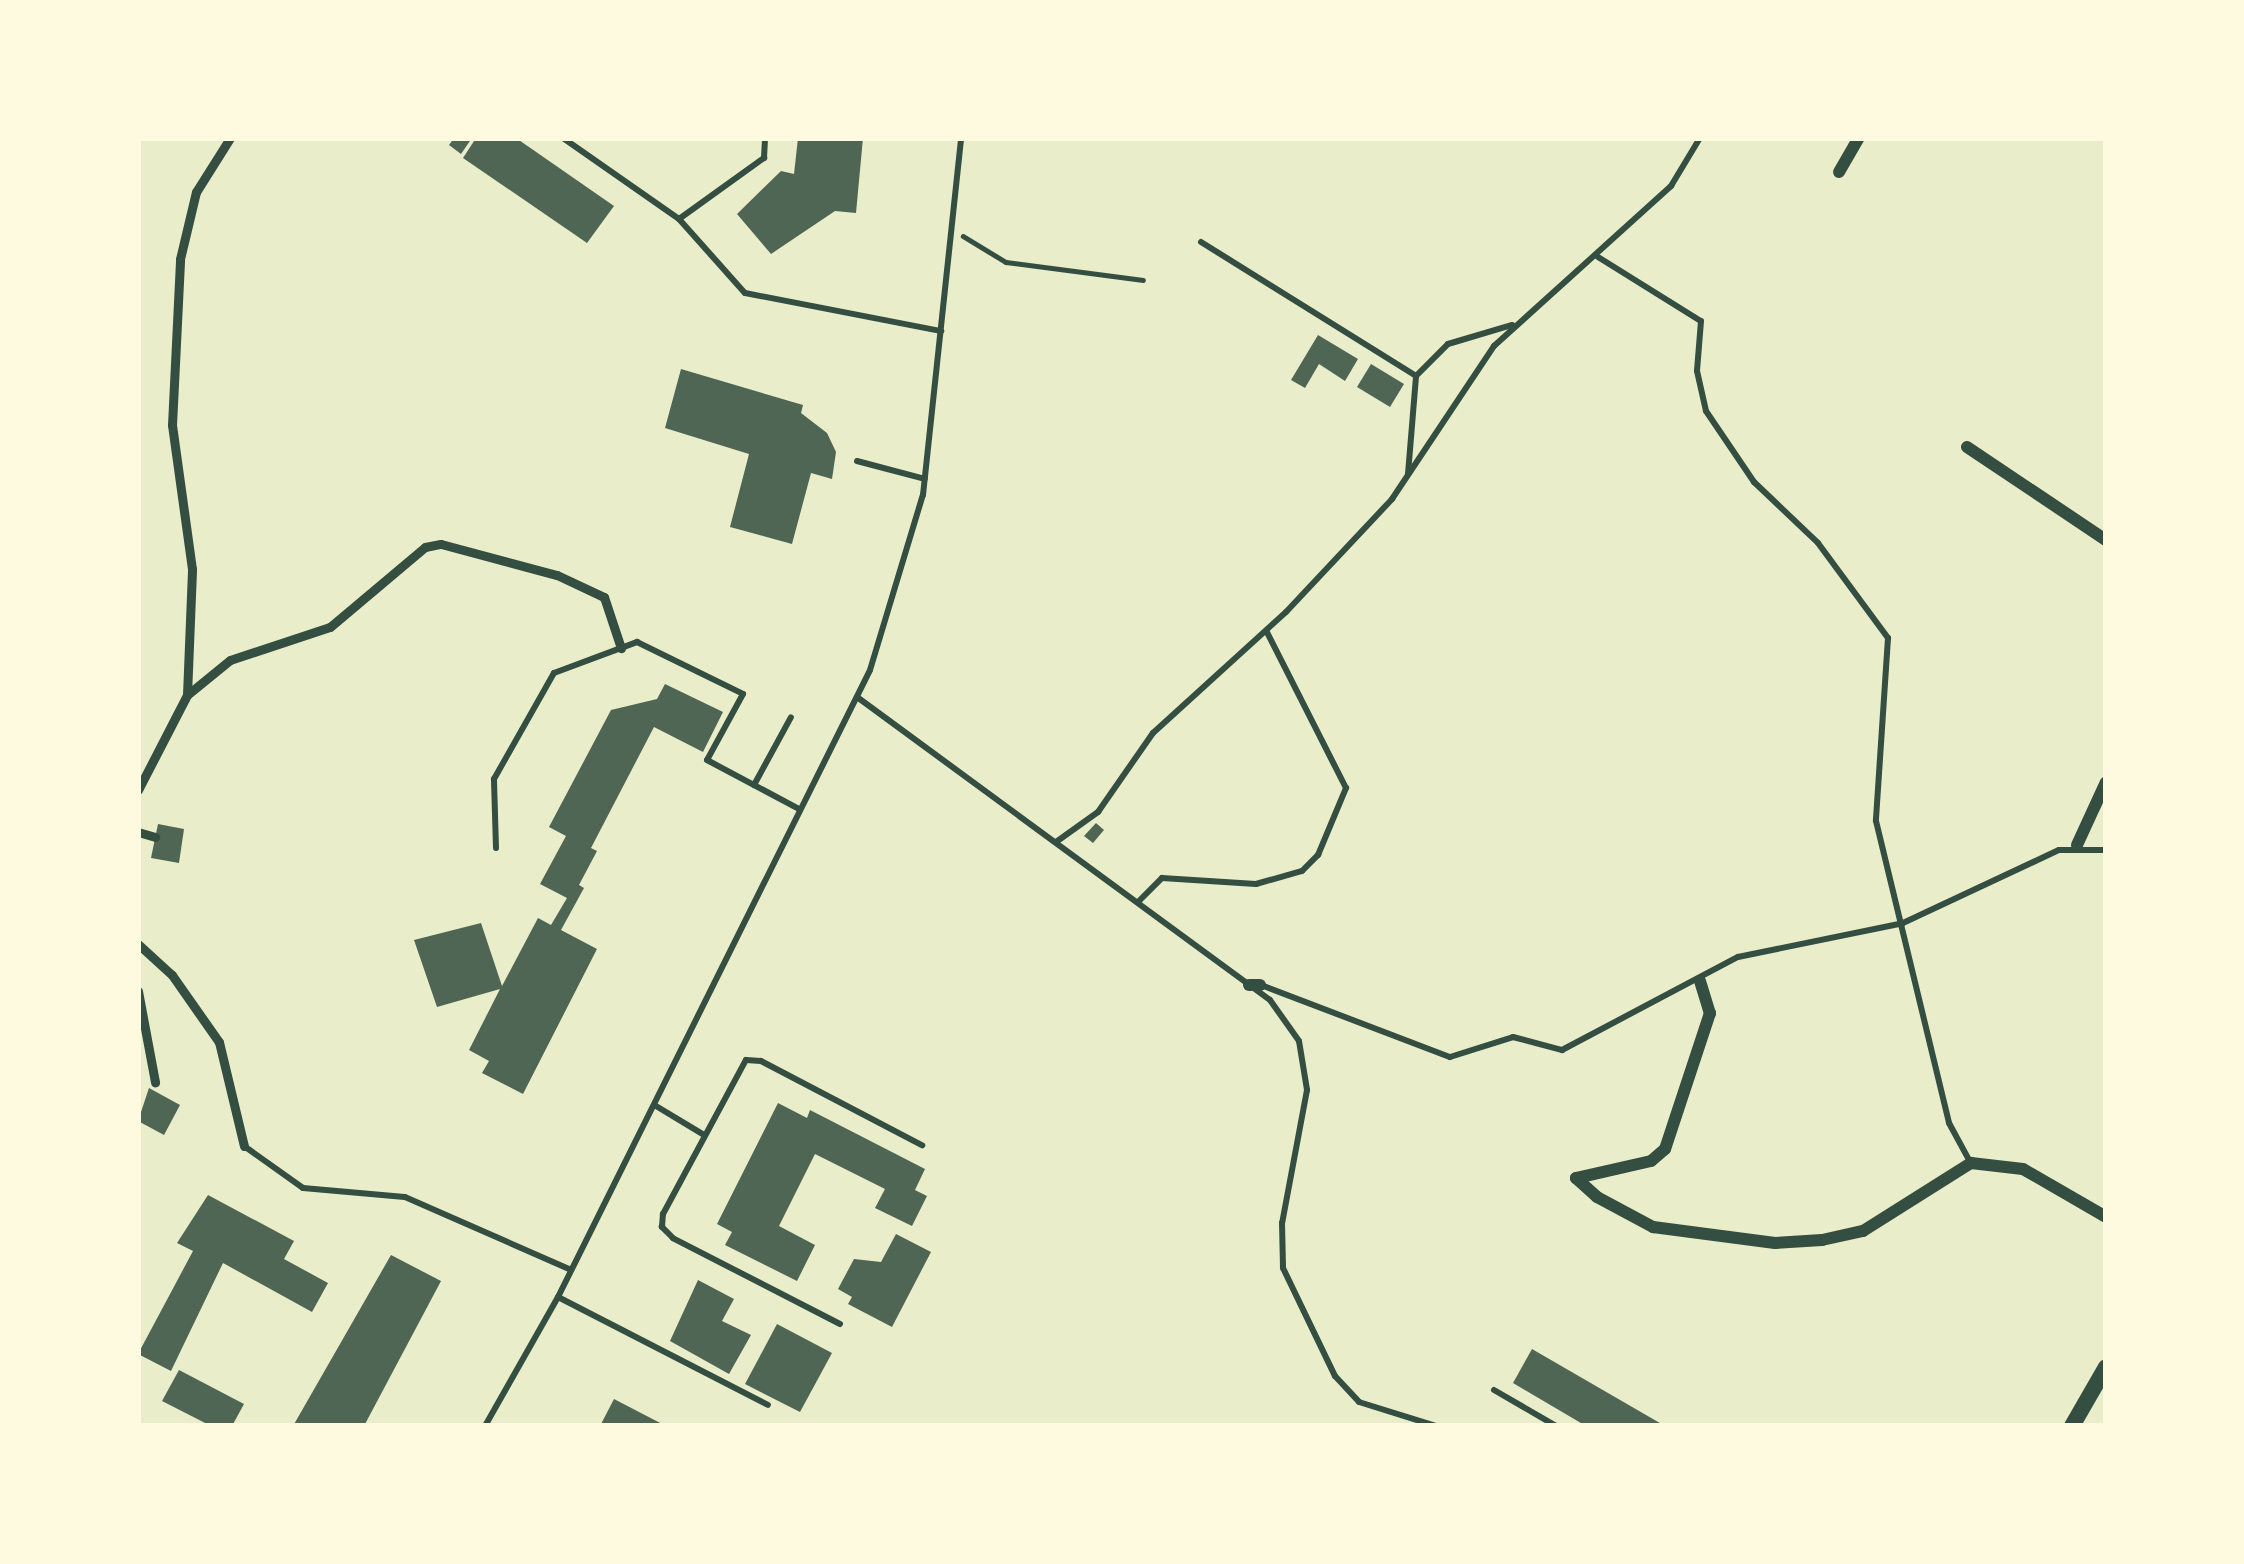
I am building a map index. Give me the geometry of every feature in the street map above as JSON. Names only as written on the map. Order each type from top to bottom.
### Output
[{"type":"main road","points":[[2072,1426],[2106,1366]]},
{"type":"street","points":[[187,695],[193,568],[172,425],[180,260],[196,192],[230,138]]},
{"type":"street","points":[[1839,172],[1859,138]]},
{"type":"street","points":[[1967,446],[2106,540]]},
{"type":"street","points":[[138,790],[187,695],[230,660],[330,627],[425,547],[440,544],[593,591],[604,597],[621,648]]},
{"type":"street","points":[[2077,845],[2106,782]]},
{"type":"street","points":[[138,832],[155,837]]},
{"type":"street","points":[[138,944],[172,975],[219,1042],[244,1146]]},
{"type":"street","points":[[1700,981],[1709,1013],[1665,1149],[1651,1161],[1576,1178],[1597,1197],[1653,1227],[1775,1243],[1822,1240],[1863,1231],[1971,1163],[2023,1169],[2106,1217]]},
{"type":"street","points":[[138,991],[155,1082]]},
{"type":"lane","points":[[562,138],[679,219],[745,293],[941,331]]},
{"type":"lane","points":[[679,219],[764,158],[765,138]]},
{"type":"lane","points":[[485,1426],[558,1297],[655,1106],[674,1051],[856,697],[895,602],[925,479],[961,138]]},
{"type":"lane","points":[[1056,842],[1098,812],[1154,733],[1266,630],[1408,475],[1516,324],[1598,256],[1671,186],[1700,138]]},
{"type":"lane","points":[[1201,242],[1416,376]]},
{"type":"lane","points":[[1598,256],[1701,321],[1697,371],[1706,411],[1754,482],[1818,544],[1888,638],[1876,821],[1895,925],[1949,1123],[1971,1163]]},
{"type":"lane","points":[[1408,475],[1416,376],[1448,344],[1516,324]]},
{"type":"lane","points":[[857,460],[925,479]]},
{"type":"lane","points":[[1138,902],[1162,878],[1256,884],[1303,872],[1318,855],[1346,788],[1266,630]]},
{"type":"lane","points":[[496,848],[494,779],[554,674],[644,644],[743,694],[706,760],[799,809]]},
{"type":"lane","points":[[856,697],[1255,985],[1450,1057],[1513,1037],[1562,1049],[1627,1010],[1700,981],[1738,957],[1895,925],[2077,845],[2106,850]]},
{"type":"lane","points":[[754,785],[791,717]]},
{"type":"lane","points":[[1255,985],[1299,1041],[1307,1090],[1282,1222],[1283,1268],[1336,1376],[1359,1402],[1436,1426]]},
{"type":"lane","points":[[840,1324],[662,1227],[736,1073],[754,1058],[922,1144]]},
{"type":"lane","points":[[655,1106],[704,1135]]},
{"type":"lane","points":[[244,1146],[303,1189],[405,1197],[571,1270]]},
{"type":"lane","points":[[558,1297],[768,1405]]},
{"type":"lane","points":[[1494,1390],[1556,1426]]},
{"type":"path","points":[[951,234],[971,237],[1006,262],[1142,280]]},
{"type":"building","points":[[454,138],[472,138],[461,154],[449,145]]},
{"type":"building","points":[[476,138],[516,138],[614,206],[587,243],[463,158]]},
{"type":"building","points":[[798,138],[863,138],[856,213],[835,211],[771,254],[737,214],[781,171],[794,174]]},
{"type":"building","points":[[1318,335],[1358,359],[1345,381],[1319,364],[1305,388],[1291,380]]},
{"type":"building","points":[[1371,364],[1404,384],[1390,407],[1357,387]]},
{"type":"building","points":[[681,369],[803,405],[801,413],[827,433],[836,452],[832,479],[811,473],[792,544],[730,527],[749,454],[665,428]]},
{"type":"building","points":[[665,684],[723,712],[703,752],[654,727],[591,848],[597,851],[579,885],[584,888],[561,930],[597,949],[523,1094],[482,1073],[489,1061],[469,1050],[500,989],[437,1007],[414,940],[481,923],[502,986],[538,918],[551,925],[567,898],[540,884],[566,836],[549,827],[611,710],[657,699]]},
{"type":"building","points":[[1096,823],[1104,830],[1093,843],[1084,836]]},
{"type":"building","points":[[158,824],[184,829],[179,863],[151,858]]},
{"type":"building","points":[[149,1088],[180,1105],[164,1135],[138,1121]]},
{"type":"building","points":[[778,1103],[807,1118],[810,1110],[925,1169],[915,1190],[927,1196],[912,1226],[875,1208],[885,1189],[815,1154],[779,1226],[815,1245],[797,1281],[725,1245],[732,1232],[717,1224]]},
{"type":"building","points":[[208,1195],[294,1241],[284,1259],[328,1283],[312,1312],[223,1263],[171,1371],[138,1354],[193,1251],[177,1243]]},
{"type":"building","points":[[896,1234],[931,1252],[892,1327],[848,1304],[852,1297],[838,1289],[854,1259],[881,1262]]},
{"type":"building","points":[[391,1255],[441,1281],[364,1426],[293,1426]]},
{"type":"building","points":[[698,1280],[734,1299],[722,1321],[751,1335],[729,1374],[670,1341]]},
{"type":"building","points":[[777,1324],[832,1353],[800,1412],[745,1384]]},
{"type":"building","points":[[1532,1349],[1665,1426],[1586,1426],[1513,1383]]},
{"type":"building","points":[[179,1370],[244,1404],[232,1426],[211,1426],[162,1401]]},
{"type":"building","points":[[614,1399],[666,1426],[600,1426]]}]
